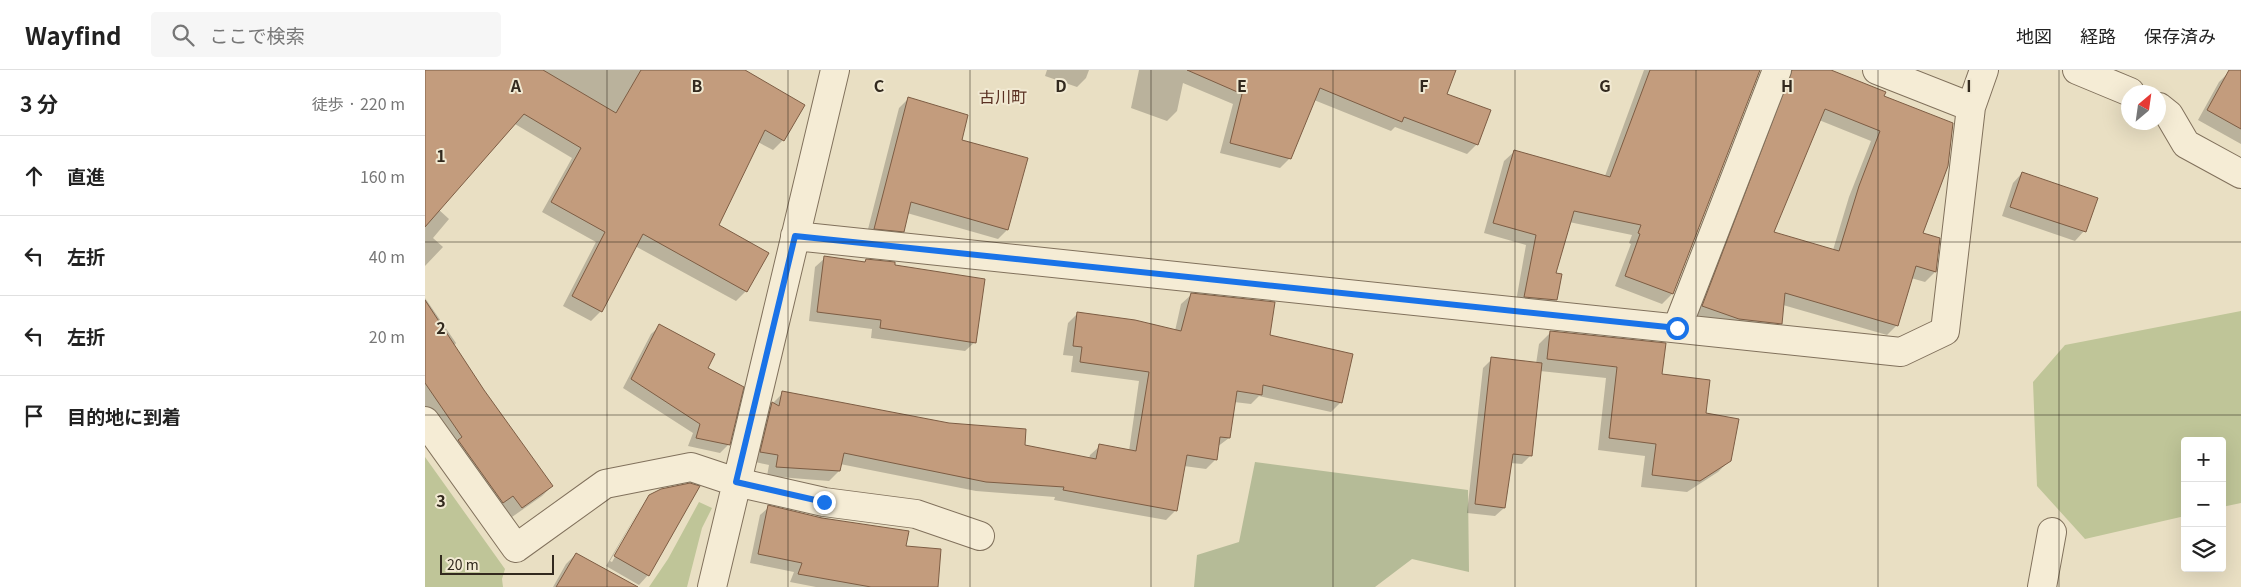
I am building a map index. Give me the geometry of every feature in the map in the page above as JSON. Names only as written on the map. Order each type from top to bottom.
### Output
[{"type":"street","points":[[712,587],[835,70]]},
{"type":"street","points":[[1677,328],[1777,70]]},
{"type":"street","points":[[1877,70],[1971,107]]},
{"type":"street","points":[[795,236],[1901,352],[1945,331],[1971,107],[1984,70]]},
{"type":"street","points":[[2077,70],[2121,88]]},
{"type":"street","points":[[2166,113],[2185,144],[2241,174]]},
{"type":"street","points":[[425,421],[516,548],[605,484],[691,467],[736,482],[824,502],[916,514],[980,536]]},
{"type":"street","points":[[2041,587],[2053,532]]},
{"type":"green space","points":[[2241,311],[2241,503],[2226,506],[2226,437],[2181,437],[2181,517],[2085,539],[2037,486],[2033,382],[2065,345]]},
{"type":"green space","points":[[425,457],[505,569],[502,579],[503,587],[425,587]]},
{"type":"green space","points":[[1255,462],[1468,490],[1469,572],[1412,559],[1375,587],[1194,587],[1197,555],[1239,542]]},
{"type":"green space","points":[[699,502],[712,508],[702,528],[687,587],[649,587],[668,559]]},
{"type":"building","points":[[425,70],[543,70],[616,113],[641,70],[745,70],[805,105],[784,141],[765,130],[719,225],[769,253],[747,292],[643,234],[602,312],[572,296],[605,232],[551,202],[581,148],[524,114],[425,227]]},
{"type":"building","points":[[1187,70],[1456,70],[1447,94],[1491,110],[1478,145],[1404,117],[1402,122],[1320,88],[1291,159],[1230,143],[1242,94]]},
{"type":"building","points":[[1650,70],[1760,70],[1673,294],[1625,276],[1640,234],[1638,233],[1641,225],[1574,211],[1556,273],[1562,274],[1557,300],[1524,297],[1536,235],[1493,223],[1514,150],[1610,177]]},
{"type":"building","points":[[1792,70],[1831,70],[1886,92],[1884,96],[1953,123],[1948,166],[1923,233],[1940,238],[1936,272],[1916,266],[1898,326],[1785,293],[1782,324],[1739,319],[1702,306]],"holes":[[[1825,109],[1880,131],[1859,186],[1839,251],[1774,232]]]},
{"type":"building","points":[[2229,70],[2241,70],[2241,129],[2207,110]]},
{"type":"building","points":[[908,97],[968,115],[962,140],[1028,158],[1008,230],[911,202],[904,232],[874,229]]},
{"type":"building","points":[[2022,172],[2098,198],[2086,232],[2010,207]]},
{"type":"building","points":[[824,256],[865,262],[866,259],[895,262],[895,265],[985,279],[976,343],[880,328],[881,320],[817,312]]},
{"type":"building","points":[[1191,293],[1275,302],[1270,335],[1353,354],[1342,403],[1263,385],[1262,395],[1237,391],[1230,438],[1220,437],[1217,460],[1187,455],[1177,511],[1063,490],[1064,487],[986,482],[844,453],[840,471],[776,467],[778,455],[760,452],[772,402],[779,406],[782,391],[949,423],[1026,429],[1025,445],[1096,459],[1099,444],[1136,451],[1149,372],[1080,362],[1082,347],[1073,346],[1077,312],[1135,320],[1181,331]]},
{"type":"building","points":[[425,300],[484,390],[553,486],[522,508],[513,496],[503,503],[458,440],[462,437],[425,383]]},
{"type":"building","points":[[659,324],[715,354],[708,368],[744,387],[730,445],[696,438],[700,424],[631,379]]},
{"type":"building","points":[[1550,331],[1666,343],[1662,374],[1710,380],[1706,413],[1739,419],[1731,461],[1700,481],[1652,475],[1656,444],[1609,438],[1617,367],[1547,359]]},
{"type":"building","points":[[1491,357],[1542,363],[1532,456],[1513,454],[1505,508],[1475,504]]},
{"type":"building","points":[[690,483],[700,486],[649,576],[614,556],[649,495],[661,489]]},
{"type":"building","points":[[768,505],[822,518],[909,531],[906,546],[941,549],[938,587],[871,587],[798,574],[802,563],[758,554]]},
{"type":"building","points":[[576,553],[638,587],[556,587]]},
{"type":"district","name":"古川町","points":[[1003,97]]},
{"type":"route","points":[[824,502],[736,482],[795,236],[1677,328]]}]
